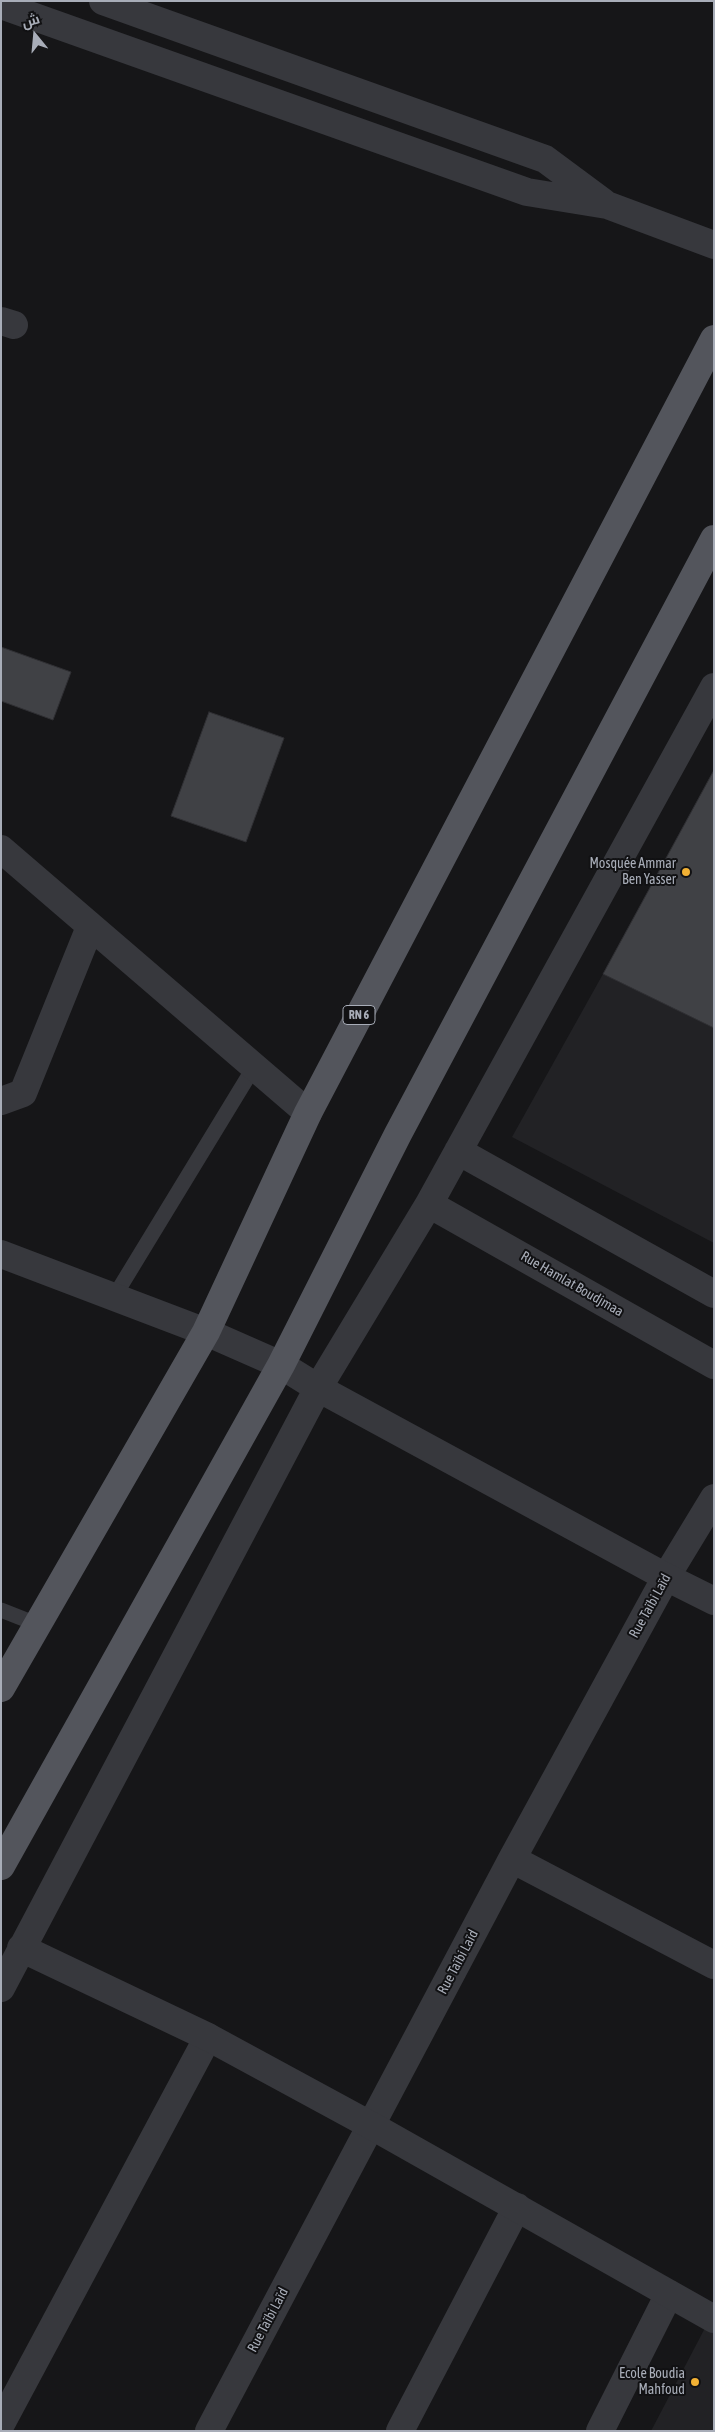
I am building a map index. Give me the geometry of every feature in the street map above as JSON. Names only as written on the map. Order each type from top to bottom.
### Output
[{"type":"main road","name":"RN 6","points":[[1,1688],[206,1332],[308,1113],[714,339]]},
{"type":"main road","points":[[5,1851],[281,1365],[398,1134],[714,539]]},
{"type":"street","points":[[102,1],[545,159],[607,205]]},
{"type":"street","points":[[1,5],[527,192],[607,205],[714,245]]},
{"type":"street","points":[[1,1988],[318,1388],[429,1204],[714,687]]},
{"type":"street","points":[[1,849],[308,1113]]},
{"type":"street","points":[[1,1101],[23,1094],[90,927]]},
{"type":"street","points":[[458,1151],[714,1294]]},
{"type":"street","name":"Rue Hamlat Boudjmaa","points":[[429,1204],[714,1365]]},
{"type":"street","points":[[1,1254],[206,1332],[281,1365],[318,1388],[666,1578],[714,1601]]},
{"type":"street","name":"Rue Taïbi Laïd","points":[[209,2431],[512,1859],[666,1578],[714,1498]]},
{"type":"street","points":[[512,1859],[714,1964]]},
{"type":"street","points":[[21,1948],[208,2037],[372,2126],[714,2319]]},
{"type":"street","points":[[1,2424],[208,2037]]},
{"type":"street","points":[[400,2431],[517,2207]]},
{"type":"street","points":[[600,2431],[669,2294]]},
{"type":"lane","points":[[114,1297],[254,1067]]},
{"type":"lane","points":[[1,1610],[39,1624]]},
{"type":"shaded area","points":[[603,974],[714,1028],[714,1243],[512,1137]]},
{"type":"shaded area","name":"Ecole Boudia Mahfoud","points":[[705,2328],[714,2333],[714,2431],[651,2431]]},
{"type":"building","points":[[1,647],[71,672],[53,720],[1,701]]},
{"type":"building","points":[[209,712],[284,738],[246,842],[171,816]]},
{"type":"building","name":"Mosquée Ammar Ben Yasser","points":[[714,770],[714,1028],[603,974]]},
{"type":"place","name":"Mosquée Ammar Ben Yasser","points":[[686,872]]},
{"type":"place","name":"Ecole Boudia Mahfoud","points":[[695,2382]]}]
